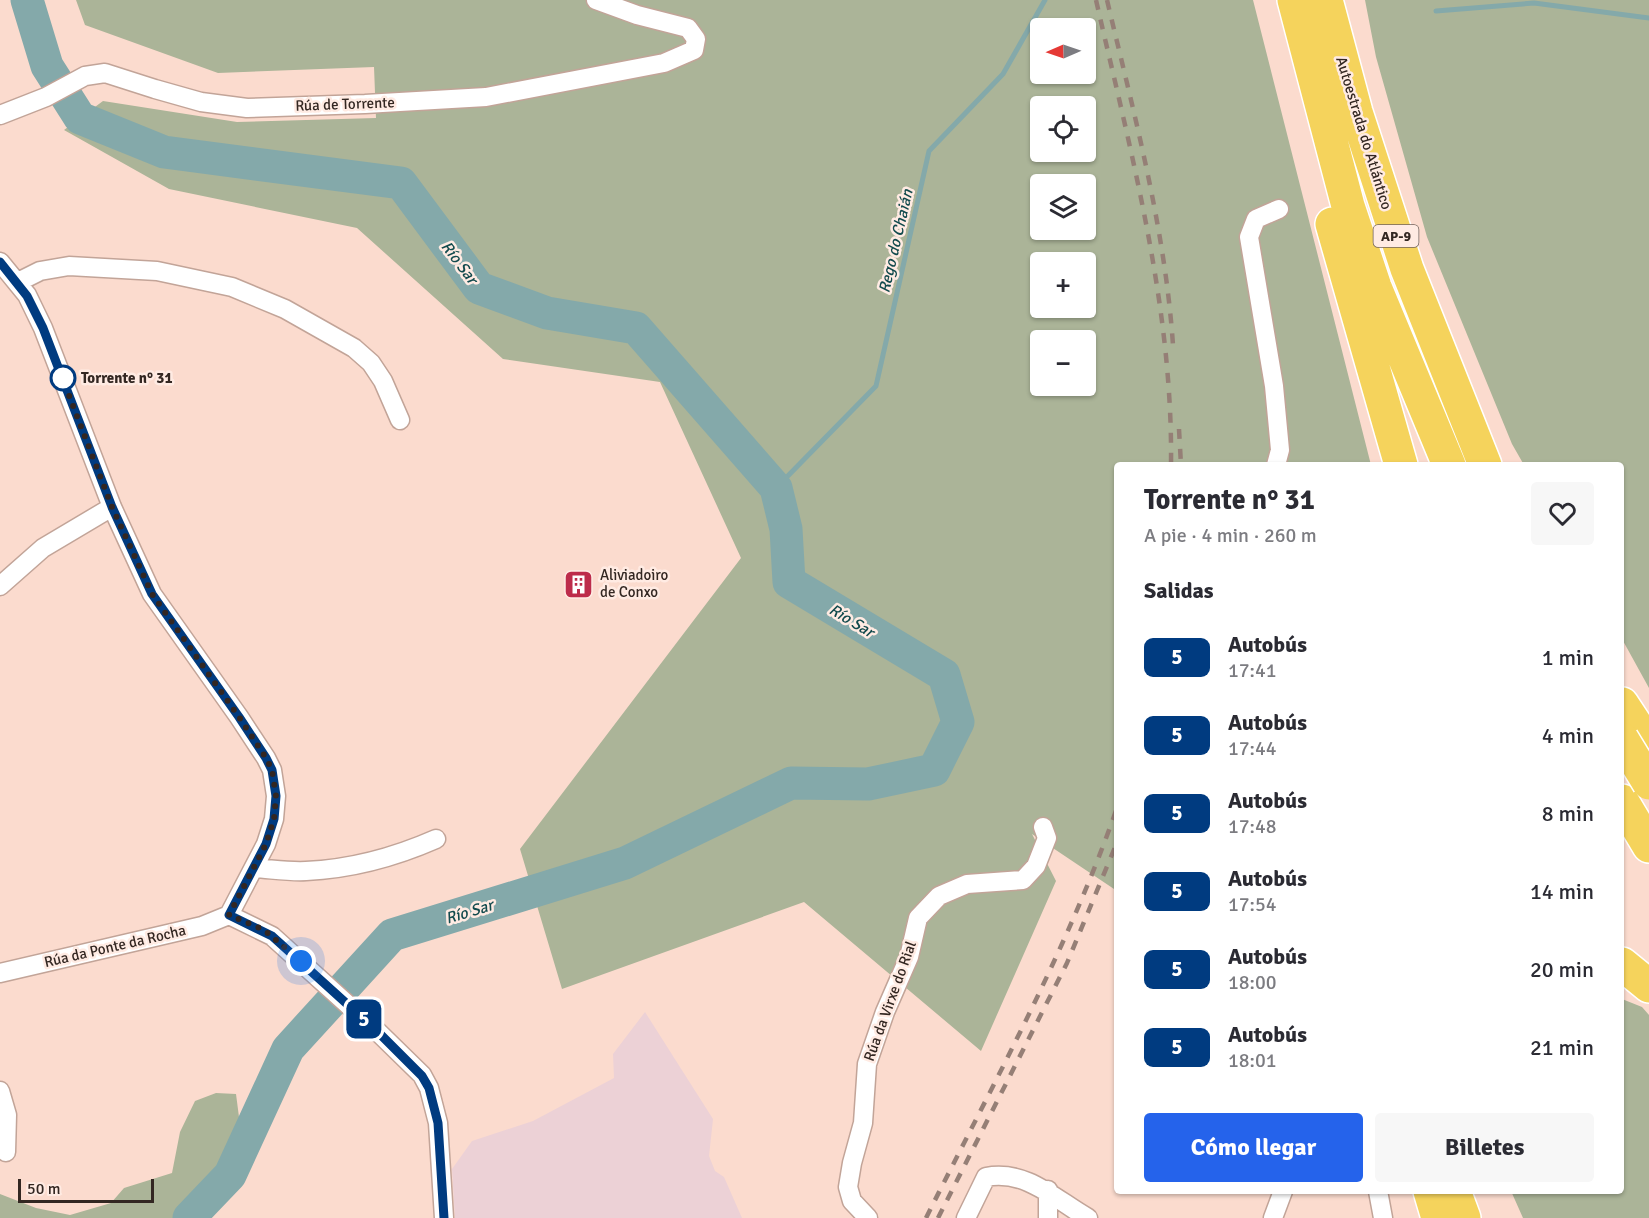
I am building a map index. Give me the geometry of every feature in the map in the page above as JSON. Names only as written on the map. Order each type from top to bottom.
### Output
[{"type":"highway","points":[[1281,0],[1303,88],[1329,215],[1400,462]]},
{"type":"highway","name":"AP-9","points":[[1294,0],[1348,206],[1369,267],[1448,462]]},
{"type":"highway","name":"Autoestrada do Atlántico","points":[[1326,0],[1356,112],[1407,269],[1484,462]]},
{"type":"highway","points":[[1624,707],[1649,745]]},
{"type":"highway","points":[[1624,742],[1649,783],[1624,799]]},
{"type":"highway","points":[[1624,777],[1649,762]]},
{"type":"highway","points":[[1624,803],[1649,846]]},
{"type":"highway","points":[[1624,966],[1649,986]]},
{"type":"highway","points":[[1431,1194],[1438,1218]]},
{"type":"highway","points":[[1455,1194],[1464,1218]]},
{"type":"highway","points":[[1465,1194],[1472,1218]]},
{"type":"street","name":"Rúa de Torrente","points":[[0,115],[46,97],[85,76],[105,73],[201,102],[247,108],[486,97],[664,63],[689,53],[696,46],[692,30],[688,28],[637,15],[596,0]]},
{"type":"street","points":[[1277,462],[1280,450],[1274,386],[1249,237],[1256,219],[1280,209]]},
{"type":"street","points":[[0,262],[18,282],[43,328],[112,507],[152,594],[239,717],[272,770],[276,796],[274,819],[255,868],[229,915],[264,930],[414,1065],[429,1088],[438,1123],[444,1218]]},
{"type":"street","points":[[18,282],[40,271],[69,266],[157,271],[232,287],[285,309],[354,348],[371,363],[383,381],[400,420]]},
{"type":"street","points":[[0,586],[43,548],[112,507]]},
{"type":"street","name":"Rúa da Virxe do Rial","points":[[868,1218],[852,1201],[848,1187],[852,1162],[863,1123],[867,1064],[885,1012],[909,957],[918,918],[939,896],[967,884],[1023,880],[1036,866],[1047,837],[1043,827]]},
{"type":"street","points":[[255,868],[304,871],[346,868],[410,850],[436,839]]},
{"type":"street","name":"Rúa da Ponte da Rocha","points":[[0,973],[202,926],[229,915]]},
{"type":"street","points":[[0,1091],[7,1114],[6,1152]]},
{"type":"street","points":[[966,1218],[986,1177],[1004,1175],[1048,1190],[1088,1218]]},
{"type":"street","points":[[1048,1190],[1048,1218]]},
{"type":"street","points":[[1273,1218],[1282,1194]]},
{"type":"street","points":[[1379,1194],[1383,1218]]},
{"type":"shaded area","points":[[645,1012],[713,1119],[709,1156],[715,1171],[724,1177],[742,1218],[455,1218],[452,1169],[472,1141],[533,1121],[614,1078],[613,1054]]},
{"type":"green space","points":[[76,0],[1253,0],[1370,462],[1114,462],[1114,889],[1032,834],[1056,881],[981,1051],[804,902],[562,989],[520,849],[741,558],[660,382],[503,359],[357,228],[169,189],[64,130],[103,101],[237,122],[376,118],[374,67],[218,73],[85,25]]},
{"type":"green space","points":[[1365,0],[1649,0],[1649,688],[1624,643],[1624,462],[1522,462],[1512,444],[1427,237],[1376,57]]},
{"type":"green space","points":[[1624,1000],[1642,1007],[1649,1015],[1649,1218],[1523,1218],[1512,1194],[1624,1194]]},
{"type":"green space","points":[[216,1093],[236,1094],[242,1140],[221,1175],[177,1218],[0,1218],[0,1194],[36,1208],[70,1215],[111,1203],[124,1188],[172,1173],[180,1132],[195,1101]]},
{"type":"waterway","name":"Río Sar","points":[[27,0],[47,66],[80,118],[164,152],[401,183],[479,288],[547,313],[636,328],[776,488],[786,529],[789,582],[944,675],[958,722],[934,770],[868,784],[791,783],[625,863],[392,935],[288,1049],[230,1175],[189,1218]]},
{"type":"waterway","name":"Rego do Chaián","points":[[776,488],[876,386],[929,151],[1003,74],[1045,0]]},
{"type":"waterway","name":"Rego do Chaián","points":[[1436,11],[1534,3],[1649,18]]},
{"type":"railway","points":[[1096,0],[1136,173],[1157,289],[1170,406],[1171,462]]},
{"type":"railway","points":[[1107,0],[1156,214],[1173,345]]},
{"type":"railway","points":[[1179,429],[1181,462]]},
{"type":"railway","points":[[926,1218],[1053,963],[1114,816]]},
{"type":"railway","points":[[938,1218],[1067,963],[1114,850]]},
{"type":"bus line","name":"5","points":[[0,262],[18,282],[43,328],[112,507],[152,594],[239,717],[272,770],[276,796],[274,819],[255,868],[229,915],[264,930],[272,936],[414,1065],[422,1076],[429,1088],[438,1123],[444,1218]]},
{"type":"place","name":"Torrente n° 31","points":[[63,378]]},
{"type":"place","name":"Aliviadoiro de Conxo","points":[[579,584]]},
{"type":"route","points":[[63,378],[60,372],[112,507],[152,594],[239,717],[272,770],[276,796],[274,819],[255,868],[229,915],[264,930],[301,961]]}]
